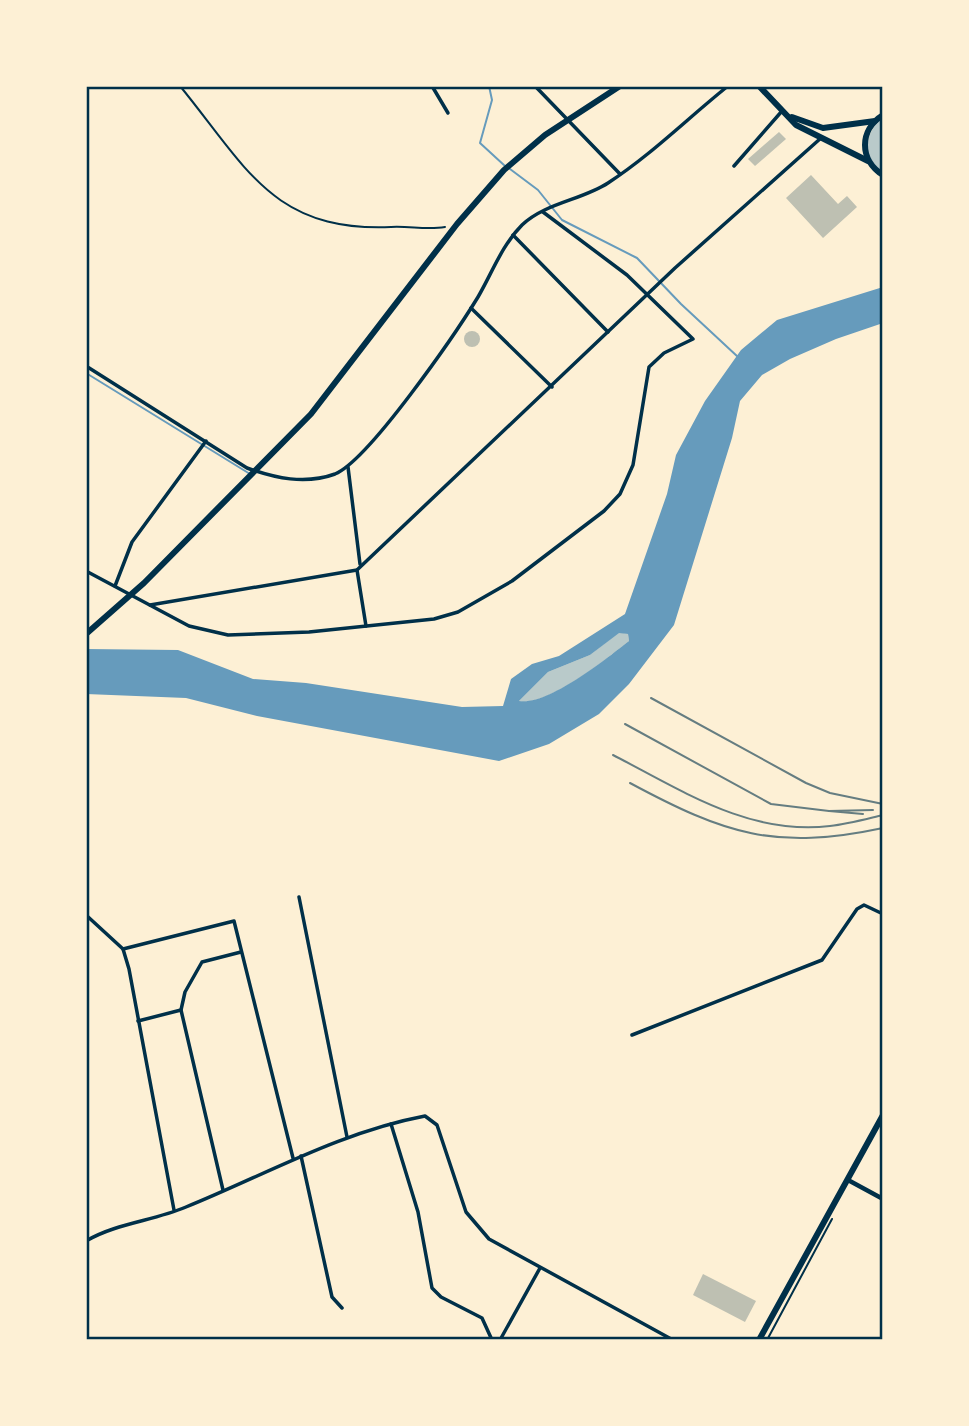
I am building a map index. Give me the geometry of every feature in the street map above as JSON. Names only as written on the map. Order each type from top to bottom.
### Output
[{"type":"main road","points":[[86,634],[141,586],[251,479],[348,371],[482,192],[555,128],[620,86]]},
{"type":"main road","points":[[759,86],[796,125],[868,161],[883,175]]},
{"type":"main road","points":[[784,112],[806,124],[823,128],[875,121]]},
{"type":"main road","points":[[868,161],[864,139],[875,121],[883,115]]},
{"type":"main road","points":[[759,1340],[883,1115]]},
{"type":"street","points":[[432,86],[448,113]]},
{"type":"street","points":[[535,86],[620,174]]},
{"type":"street","points":[[86,366],[247,468],[270,476],[301,480],[324,478],[348,467],[436,359],[471,308],[513,235],[543,212],[596,190],[620,174],[728,86]]},
{"type":"street","points":[[734,166],[784,112]]},
{"type":"street","points":[[366,626],[357,570],[360,564],[373,556],[675,268],[821,138]]},
{"type":"street","points":[[86,571],[190,626],[228,635],[434,619],[472,606],[512,581],[604,511],[627,482],[633,465],[649,367],[664,353],[694,339],[627,275],[543,212]]},
{"type":"street","points":[[513,235],[608,332]]},
{"type":"street","points":[[471,308],[552,387]]},
{"type":"street","points":[[115,586],[132,541],[206,441]]},
{"type":"street","points":[[348,467],[360,564]]},
{"type":"street","points":[[148,605],[357,570]]},
{"type":"street","points":[[299,897],[347,1138]]},
{"type":"street","points":[[632,1035],[822,960],[857,909],[864,905],[883,915]]},
{"type":"street","points":[[86,915],[123,949],[174,1210]]},
{"type":"street","points":[[123,949],[231,920],[293,1158]]},
{"type":"street","points":[[223,1190],[181,1010],[185,992],[202,962],[241,952]]},
{"type":"street","points":[[138,1021],[181,1010]]},
{"type":"street","points":[[86,1241],[108,1228],[174,1210],[293,1158],[347,1138],[425,1116],[437,1125],[468,1216],[489,1239],[673,1340]]},
{"type":"street","points":[[391,1124],[418,1212],[432,1288],[441,1297],[482,1318],[492,1340]]},
{"type":"street","points":[[300,1156],[332,1297],[342,1308]]},
{"type":"street","points":[[848,1180],[883,1199]]},
{"type":"street","points":[[500,1340],[540,1268]]},
{"type":"path","points":[[180,86],[271,195],[292,210],[345,227],[429,229],[457,225]]},
{"type":"path","points":[[767,1340],[834,1220]]},
{"type":"shaded area","points":[[883,118],[883,172],[871,160],[868,145],[872,130]]},
{"type":"shaded area","points":[[619,632],[628,634],[629,641],[577,680],[545,697],[519,701],[548,672],[590,655]]},
{"type":"water","points":[[883,287],[883,323],[790,359],[762,375],[740,401],[732,438],[674,625],[629,684],[599,714],[549,744],[499,761],[257,716],[186,698],[86,694],[86,649],[178,650],[253,679],[306,683],[462,707],[503,706],[511,679],[532,664],[559,656],[625,614],[667,494],[676,455],[705,401],[741,350],[777,320]],"holes":[[[619,633],[628,634],[629,641],[561,689],[531,701],[519,701],[548,672],[590,655]]]},
{"type":"building","points":[[779,132],[786,139],[755,166],[748,159]]},
{"type":"building","points":[[811,175],[838,204],[847,196],[857,207],[823,238],[786,198]]},
{"type":"building","points":[[469,331],[475,331],[480,339],[478,345],[469,347],[464,342],[464,336]]},
{"type":"building","points":[[703,1274],[756,1301],[745,1322],[693,1295]]},
{"type":"waterway","points":[[489,86],[492,100],[480,143],[505,166]]},
{"type":"waterway","points":[[510,169],[538,190],[562,220],[637,258],[738,357]]},
{"type":"waterway","points":[[86,373],[250,474]]},
{"type":"railway","points":[[651,698],[806,783],[830,793],[883,804]]},
{"type":"railway","points":[[625,724],[771,804],[829,811]]},
{"type":"railway","points":[[613,755],[717,807],[772,824],[830,826],[883,815]]},
{"type":"railway","points":[[630,783],[694,815],[752,833],[811,838],[883,828]]},
{"type":"railway","points":[[863,814],[829,811],[873,810]]}]
